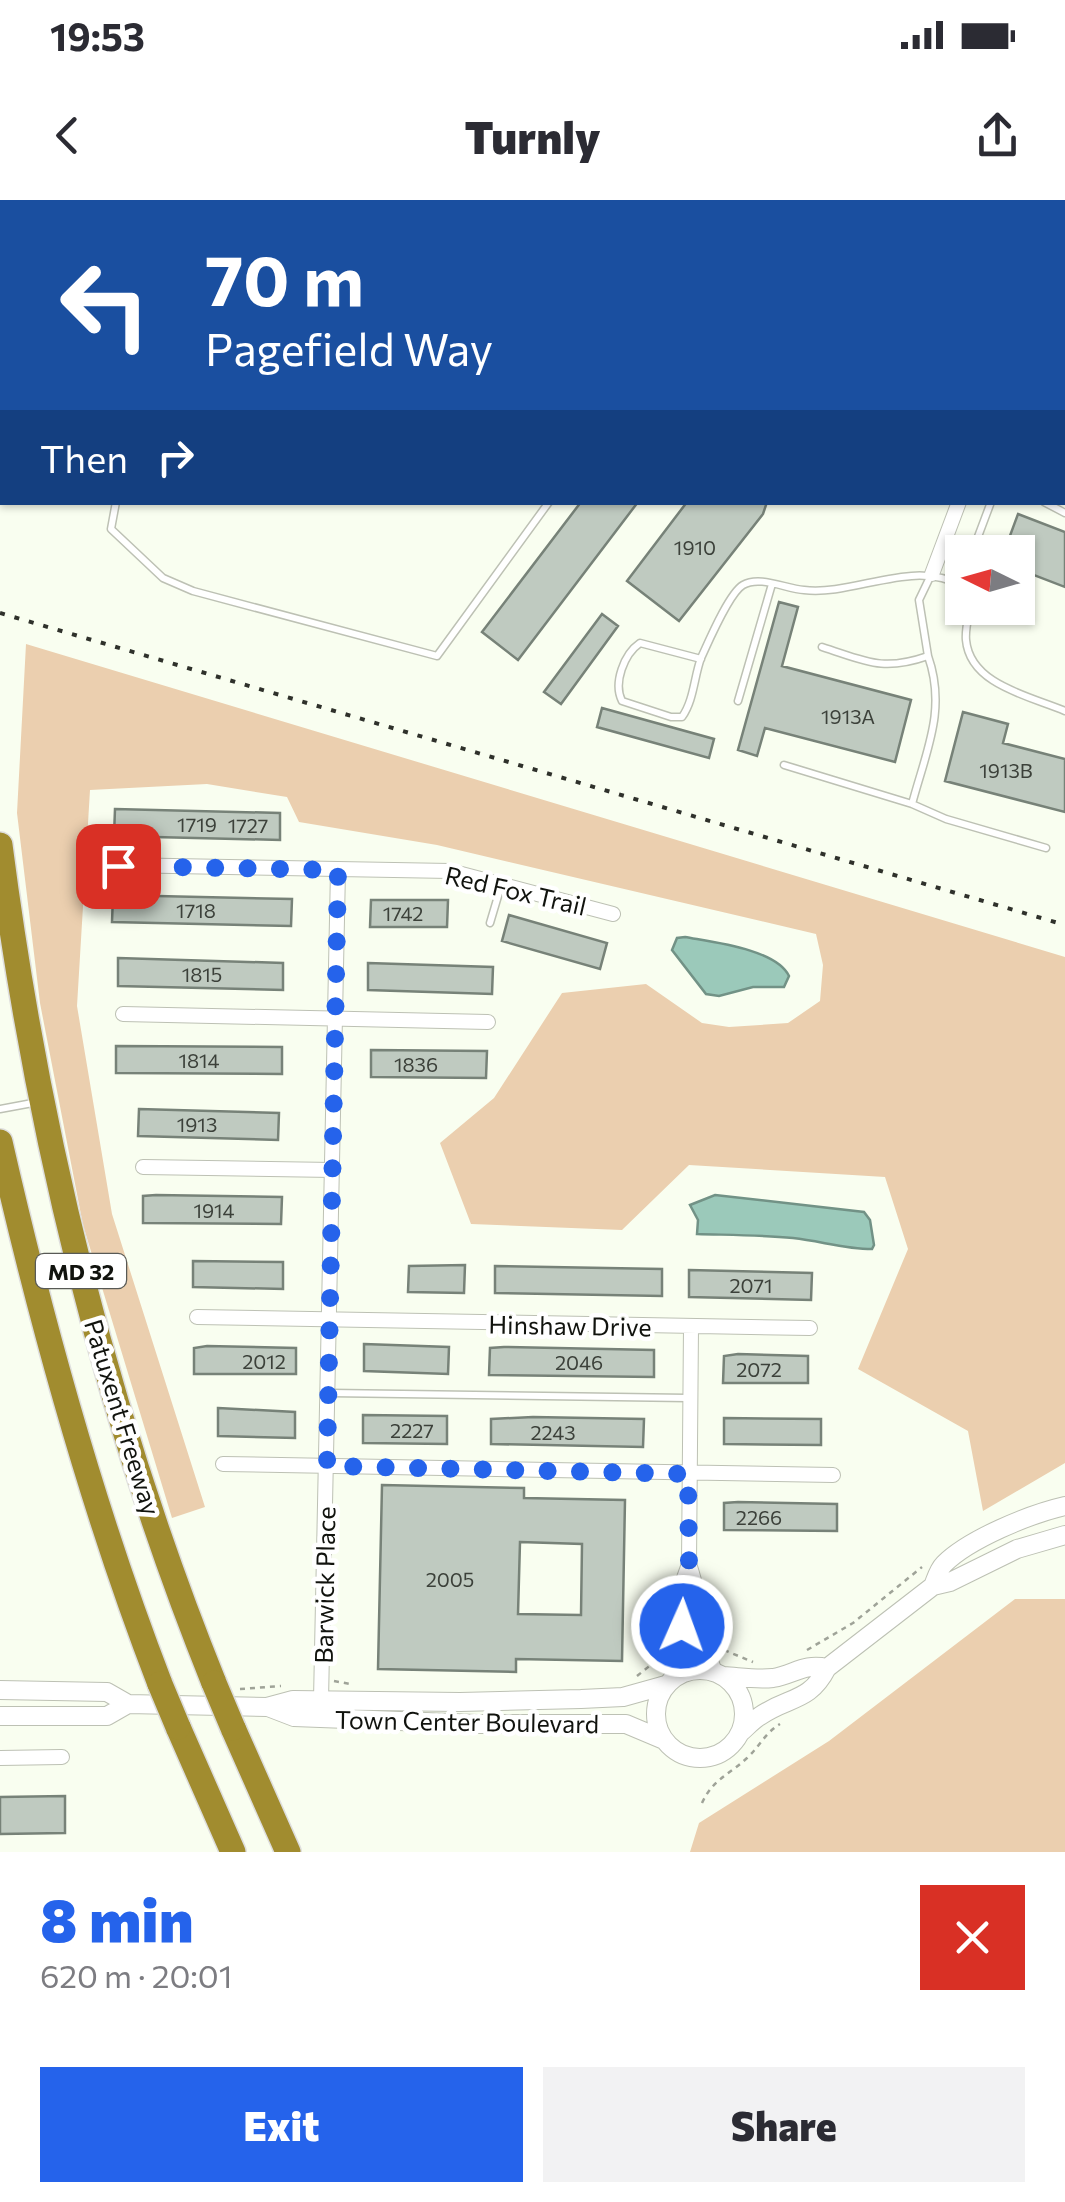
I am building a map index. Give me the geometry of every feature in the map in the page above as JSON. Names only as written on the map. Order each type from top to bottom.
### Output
[{"type":"highway","name":"Patuxent Freeway","points":[[0,845],[42,1101],[71,1231],[119,1411],[179,1594],[232,1728],[288,1852]]},
{"type":"highway","name":"Patuxent Freeway","points":[[0,1142],[27,1260],[72,1424],[130,1604],[233,1852]]},
{"type":"street","points":[[932,574],[958,505]]},
{"type":"street","name":"Red Fox Trail","points":[[118,866],[450,871],[613,914]]},
{"type":"street","name":"Barwick Place","points":[[321,1700],[338,870]]},
{"type":"street","points":[[123,1014],[488,1022]]},
{"type":"street","points":[[144,1167],[334,1170]]},
{"type":"street","name":"Hinshaw Drive","points":[[197,1318],[810,1328]]},
{"type":"street","points":[[690,1327],[689,1564],[697,1586],[703,1636],[720,1674],[740,1695],[744,1720],[740,1732]]},
{"type":"street","points":[[223,1464],[833,1475]]},
{"type":"street","name":"Town Center Boulevard","points":[[933,1586],[942,1566],[968,1548],[1004,1528],[1058,1507]]},
{"type":"street","name":"Town Center Boulevard","points":[[267,1707],[294,1717],[478,1724],[626,1724],[664,1740],[684,1755],[709,1757],[732,1744],[761,1715],[807,1695],[818,1686],[827,1668],[933,1586],[1042,1540],[1065,1535]]},
{"type":"street","points":[[664,1740],[656,1704],[668,1683],[681,1642],[680,1589],[689,1564]]},
{"type":"street","name":"Town Center Boulevard","points":[[0,1690],[107,1692],[128,1704],[267,1707],[293,1700],[582,1699],[624,1697],[696,1669],[766,1679],[788,1675],[810,1664],[827,1668]]},
{"type":"street","name":"Town Center Boulevard","points":[[0,1716],[107,1716],[128,1704]]},
{"type":"street","points":[[0,1758],[62,1757]]},
{"type":"lane","points":[[115,505],[111,529],[163,578],[193,591],[437,656],[547,505]]},
{"type":"lane","points":[[979,535],[990,505]]},
{"type":"lane","points":[[912,804],[937,706],[935,676],[919,600],[932,574]]},
{"type":"lane","points":[[701,659],[640,643],[631,649],[618,681],[622,701],[670,718],[682,717],[701,659],[732,597],[743,584],[760,582],[807,591],[932,574],[945,579]]},
{"type":"lane","points":[[738,701],[772,584]]},
{"type":"lane","points":[[968,625],[970,657],[980,673],[1065,710]]},
{"type":"lane","points":[[822,648],[886,666],[900,666],[928,656]]},
{"type":"lane","points":[[784,765],[1046,848]]},
{"type":"lane","points":[[490,923],[502,882]]},
{"type":"lane","points":[[0,1110],[42,1101]]},
{"type":"lane","points":[[328,1393],[689,1398]]},
{"type":"path","points":[[796,1656],[853,1622],[922,1566]]},
{"type":"path","points":[[717,1643],[734,1656],[765,1666]]},
{"type":"path","points":[[629,1680],[653,1667],[668,1648]]},
{"type":"path","points":[[322,1680],[355,1685]]},
{"type":"path","points":[[240,1689],[290,1684]]},
{"type":"path","points":[[702,1803],[718,1778],[746,1759],[767,1732],[792,1718]]},
{"type":"shaded area","points":[[26,644],[1065,957],[1065,1463],[983,1511],[968,1431],[858,1369],[908,1249],[885,1177],[689,1165],[622,1230],[471,1224],[440,1143],[494,1098],[562,993],[646,984],[702,1023],[729,1027],[788,1023],[820,1001],[823,965],[816,934],[437,845],[299,822],[287,797],[207,784],[90,790],[77,1006],[112,1214],[205,1507],[172,1518],[83,1225],[40,1003],[17,813]]},
{"type":"shaded area","points":[[1015,1599],[1065,1599],[1065,1852],[690,1852],[699,1823],[829,1741]]},
{"type":"water","points":[[677,938],[758,953],[782,967],[789,976],[784,987],[753,987],[719,996],[706,994],[672,950]]},
{"type":"water","points":[[715,1195],[864,1212],[870,1220],[874,1245],[872,1249],[862,1249],[793,1238],[697,1234],[698,1220],[690,1205]]},
{"type":"building","points":[[579,505],[636,505],[518,660],[482,632]]},
{"type":"building","points":[[685,505],[766,505],[679,621],[627,581]]},
{"type":"building","points":[[1018,514],[1065,532],[1065,587],[1035,576],[1035,535],[1010,535]]},
{"type":"building","points":[[779,602],[798,607],[782,666],[911,700],[895,762],[765,728],[757,756],[738,750]]},
{"type":"building","points":[[602,614],[618,626],[561,704],[544,692]]},
{"type":"building","points":[[602,708],[714,739],[709,758],[597,727]]},
{"type":"building","points":[[963,712],[1008,724],[1003,743],[1065,759],[1065,812],[945,781]]},
{"type":"building","points":[[115,809],[280,813],[280,840],[114,836]]},
{"type":"building","points":[[113,895],[292,899],[291,926],[112,922]]},
{"type":"building","points":[[371,900],[448,900],[447,927],[370,927]]},
{"type":"building","points":[[509,915],[607,943],[600,969],[502,941]]},
{"type":"building","points":[[118,958],[283,963],[283,990],[118,986]]},
{"type":"building","points":[[368,963],[493,967],[492,994],[368,990]]},
{"type":"building","points":[[116,1046],[282,1047],[282,1074],[116,1073]]},
{"type":"building","points":[[371,1050],[487,1051],[486,1078],[371,1077]]},
{"type":"building","points":[[139,1109],[279,1113],[278,1140],[138,1136]]},
{"type":"building","points":[[143,1196],[282,1197],[281,1224],[143,1223]]},
{"type":"building","points":[[193,1261],[283,1262],[283,1289],[193,1287]]},
{"type":"building","points":[[465,1265],[464,1293],[408,1292],[409,1266]]},
{"type":"building","points":[[495,1266],[662,1269],[662,1296],[495,1293]]},
{"type":"building","points":[[689,1270],[812,1273],[811,1300],[689,1297]]},
{"type":"building","points":[[364,1344],[449,1347],[448,1374],[364,1371]]},
{"type":"building","points":[[194,1348],[296,1348],[296,1374],[194,1374]]},
{"type":"building","points":[[490,1348],[654,1350],[654,1377],[489,1375]]},
{"type":"building","points":[[724,1356],[808,1356],[808,1383],[723,1383]]},
{"type":"building","points":[[218,1408],[295,1412],[295,1438],[218,1436]]},
{"type":"building","points":[[363,1415],[447,1416],[447,1444],[363,1443]]},
{"type":"building","points":[[724,1418],[821,1419],[821,1445],[724,1444]]},
{"type":"building","points":[[491,1419],[644,1419],[643,1447],[491,1444]]},
{"type":"building","points":[[382,1485],[524,1488],[524,1498],[625,1500],[622,1661],[516,1659],[516,1672],[378,1669]],"holes":[[[520,1542],[582,1544],[581,1615],[518,1614]]]},
{"type":"building","points":[[724,1503],[837,1504],[837,1531],[724,1530]]},
{"type":"building","points":[[65,1796],[65,1833],[0,1834],[0,1797]]},
{"type":"railway","points":[[0,613],[1065,925]]},
{"type":"route","points":[[118,866],[338,870],[327,1466],[688,1474],[689,1564],[680,1589],[682,1626]]}]
